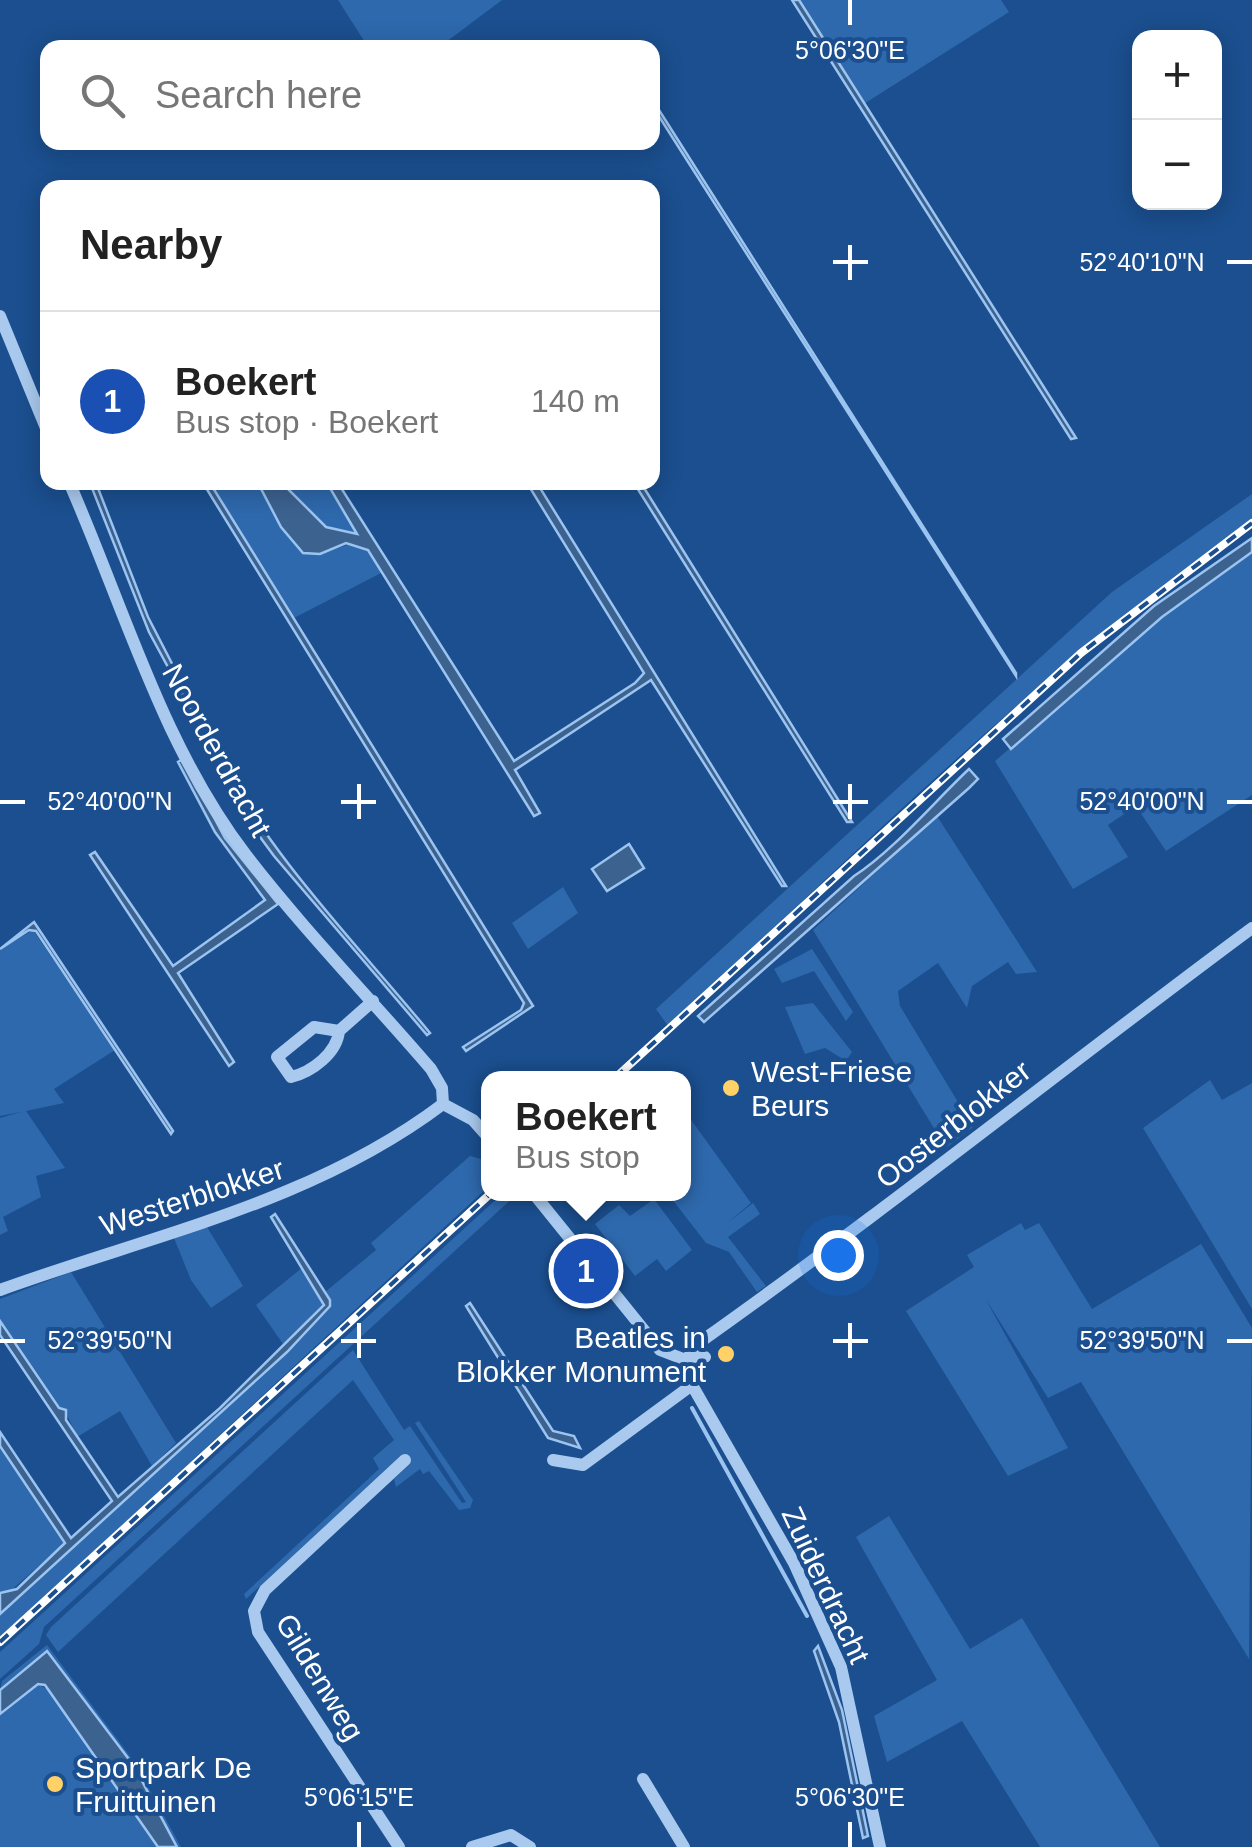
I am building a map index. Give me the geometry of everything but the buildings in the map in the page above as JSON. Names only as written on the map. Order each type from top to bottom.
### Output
[{"type":"street","points":[[0,316],[40,414]]},
{"type":"street","name":"Noorderdracht","points":[[72,490],[138,659],[197,776],[244,853],[431,1069],[442,1088],[443,1104]]},
{"type":"street","name":"Oosterblokker","points":[[686,1360],[700,1342],[919,1184],[1085,1052],[1252,928]]},
{"type":"street","points":[[339,1031],[314,1027],[277,1057],[290,1077],[300,1075],[333,1051],[339,1031],[373,1001]]},
{"type":"street","points":[[443,1104],[473,1120],[481,1129]]},
{"type":"street","name":"Westerblokker","points":[[0,1290],[140,1240],[268,1202],[357,1160],[443,1104]]},
{"type":"street","points":[[540,1201],[660,1350],[686,1360],[705,1357]]},
{"type":"street","name":"Zuiderdracht","points":[[686,1360],[692,1385],[794,1563],[842,1668],[880,1847]]},
{"type":"street","points":[[553,1460],[583,1465],[692,1385]]},
{"type":"street","name":"Gildenweg","points":[[399,1847],[258,1632],[254,1610],[265,1590],[406,1460]]},
{"type":"street","points":[[643,1778],[684,1847]]},
{"type":"street","points":[[472,1847],[511,1835],[530,1847]]},
{"type":"shaded area","points":[[338,0],[502,0],[449,40],[364,40]]},
{"type":"shaded area","points":[[792,0],[1001,0],[1009,12],[859,107]]},
{"type":"shaded area","points":[[792,0],[799,0],[1076,438],[1071,439]]},
{"type":"shaded area","points":[[660,112],[1016,673],[660,118]]},
{"type":"shaded area","points":[[93,490],[99,490],[148,617],[213,743],[210,745],[149,632]]},
{"type":"shaded area","points":[[207,490],[214,490],[533,1006],[466,1051],[463,1047],[521,1010],[524,1003]]},
{"type":"shaded area","points":[[214,490],[262,490],[281,527],[303,553],[320,554],[353,543],[368,550],[383,572],[292,619]]},
{"type":"shaded area","points":[[262,490],[289,490],[326,527],[357,534],[331,490],[342,490],[514,761],[635,683],[644,673],[531,490],[541,490],[786,886],[782,886],[651,680],[515,770],[540,813],[534,816],[368,550],[346,543],[320,554],[303,553],[281,527]]},
{"type":"shaded area","points":[[289,490],[331,490],[358,533],[326,527]]},
{"type":"shaded area","points":[[638,490],[645,490],[852,822],[847,822]]},
{"type":"shaded area","points":[[1252,494],[1252,522],[1174,578],[1024,700],[668,1026],[656,1009],[1112,592]]},
{"type":"shaded area","points":[[1252,538],[1252,552],[1162,617],[1011,749],[1003,739],[1154,606]]},
{"type":"shaded area","points":[[1252,552],[1252,795],[1166,851],[1136,806],[1108,825],[1128,857],[1073,889],[995,761],[1162,617]]},
{"type":"shaded area","points":[[218,755],[289,865],[430,1033],[427,1035],[274,856],[246,818],[213,758]]},
{"type":"shaded area","points":[[183,759],[225,838],[278,904],[178,973],[234,1062],[229,1066],[90,855],[95,852],[173,966],[265,900],[215,832],[178,762]]},
{"type":"shaded area","points":[[969,769],[978,779],[969,788],[704,1022],[698,1016],[884,853]]},
{"type":"shaded area","points":[[937,816],[1037,972],[1016,974],[1008,962],[972,986],[967,1008],[938,963],[898,991],[900,1006],[973,1127],[946,1148],[813,930]]},
{"type":"shaded area","points":[[629,844],[644,868],[607,891],[592,869]]},
{"type":"shaded area","points":[[563,887],[578,913],[528,949],[512,923]]},
{"type":"shaded area","points":[[34,922],[173,1131],[171,1134],[36,931],[29,930],[0,949]]},
{"type":"shaded area","points":[[33,930],[115,1050],[54,1089],[64,1103],[26,1111],[65,1168],[36,1176],[41,1197],[3,1217],[8,1231],[0,1235],[0,1118],[21,1112],[0,1116],[0,949]]},
{"type":"shaded area","points":[[812,949],[853,1012],[846,1021],[814,971],[782,983],[774,969]]},
{"type":"shaded area","points":[[813,1003],[852,1052],[846,1061],[825,1048],[805,1054],[785,1007]]},
{"type":"shaded area","points":[[1210,1080],[1222,1100],[1252,1083],[1252,1309],[1143,1128]]},
{"type":"shaded area","points":[[691,1120],[751,1203],[726,1224],[753,1203],[760,1214],[728,1237],[766,1286],[757,1292],[729,1252],[706,1243],[673,1201],[691,1201]]},
{"type":"shaded area","points":[[470,1156],[481,1159],[481,1193],[0,1638],[0,1614],[304,1336],[330,1300],[325,1292],[376,1250],[371,1243]]},
{"type":"shaded area","points":[[494,1201],[509,1201],[44,1627],[39,1644],[0,1679],[0,1652]]},
{"type":"shaded area","points":[[655,1201],[692,1250],[666,1271],[657,1259],[635,1276],[595,1224],[619,1205],[630,1216]]},
{"type":"shaded area","points":[[275,1214],[330,1300],[330,1306],[287,1352],[0,1614],[0,1593],[17,1589],[65,1543],[0,1446],[0,1432],[71,1538],[112,1501],[0,1335],[0,1321],[59,1408],[66,1410],[66,1420],[118,1497],[220,1408],[324,1305],[271,1217]]},
{"type":"shaded area","points":[[1021,1223],[1025,1230],[1039,1223],[1092,1309],[1201,1244],[1252,1328],[1249,1659],[1081,1382],[1048,1398],[985,1298],[1068,1448],[1008,1476],[906,1311],[974,1267],[967,1255]]},
{"type":"shaded area","points":[[207,1227],[243,1286],[211,1308],[191,1280],[174,1238]]},
{"type":"shaded area","points":[[302,1268],[324,1303],[283,1344],[256,1305]]},
{"type":"shaded area","points":[[71,1272],[176,1443],[152,1466],[120,1411],[77,1437],[64,1408],[60,1408],[0,1321],[0,1299]]},
{"type":"shaded area","points":[[470,1303],[553,1431],[574,1436],[580,1448],[548,1438],[466,1306]]},
{"type":"shaded area","points":[[353,1350],[404,1430],[410,1426],[462,1503],[466,1502],[415,1423],[419,1421],[473,1500],[470,1508],[459,1510],[429,1471],[423,1474],[420,1469],[396,1487],[394,1479],[410,1464],[402,1456],[246,1599],[244,1594],[379,1469],[373,1458],[394,1440],[353,1380],[58,1652],[46,1635],[51,1627]]},
{"type":"shaded area","points":[[0,1446],[65,1543],[8,1593],[0,1593]]},
{"type":"shaded area","points":[[889,1516],[970,1649],[1022,1618],[1160,1847],[1040,1847],[962,1721],[887,1762],[874,1716],[937,1680],[856,1537]]},
{"type":"shaded area","points":[[47,1645],[135,1763],[181,1847],[177,1847],[109,1730],[95,1719],[46,1651],[0,1690],[2,1681]]},
{"type":"shaded area","points":[[818,1646],[842,1710],[868,1836],[863,1838],[839,1722],[814,1651]]},
{"type":"shaded area","points":[[47,1651],[134,1766],[177,1847],[158,1847],[45,1685],[38,1684],[0,1714],[0,1690]]},
{"type":"shaded area","name":"Sportpark De Fruittuinen","points":[[38,1684],[55,1694],[158,1847],[0,1847],[0,1714]]},
{"type":"waterway","points":[[692,1408],[807,1616]]},
{"type":"railway","points":[[623,1071],[1081,653],[1252,523]]},
{"type":"railway","points":[[0,1642],[482,1201]]},
{"type":"place","name":"West-Friese Beurs","points":[[731,1088]]},
{"type":"place","name":"Boekert","points":[[586,1271]]},
{"type":"place","name":"Beatles in Blokker Monument","points":[[726,1354]]},
{"type":"place","name":"Sportpark De Fruittuinen","points":[[55,1784]]}]
